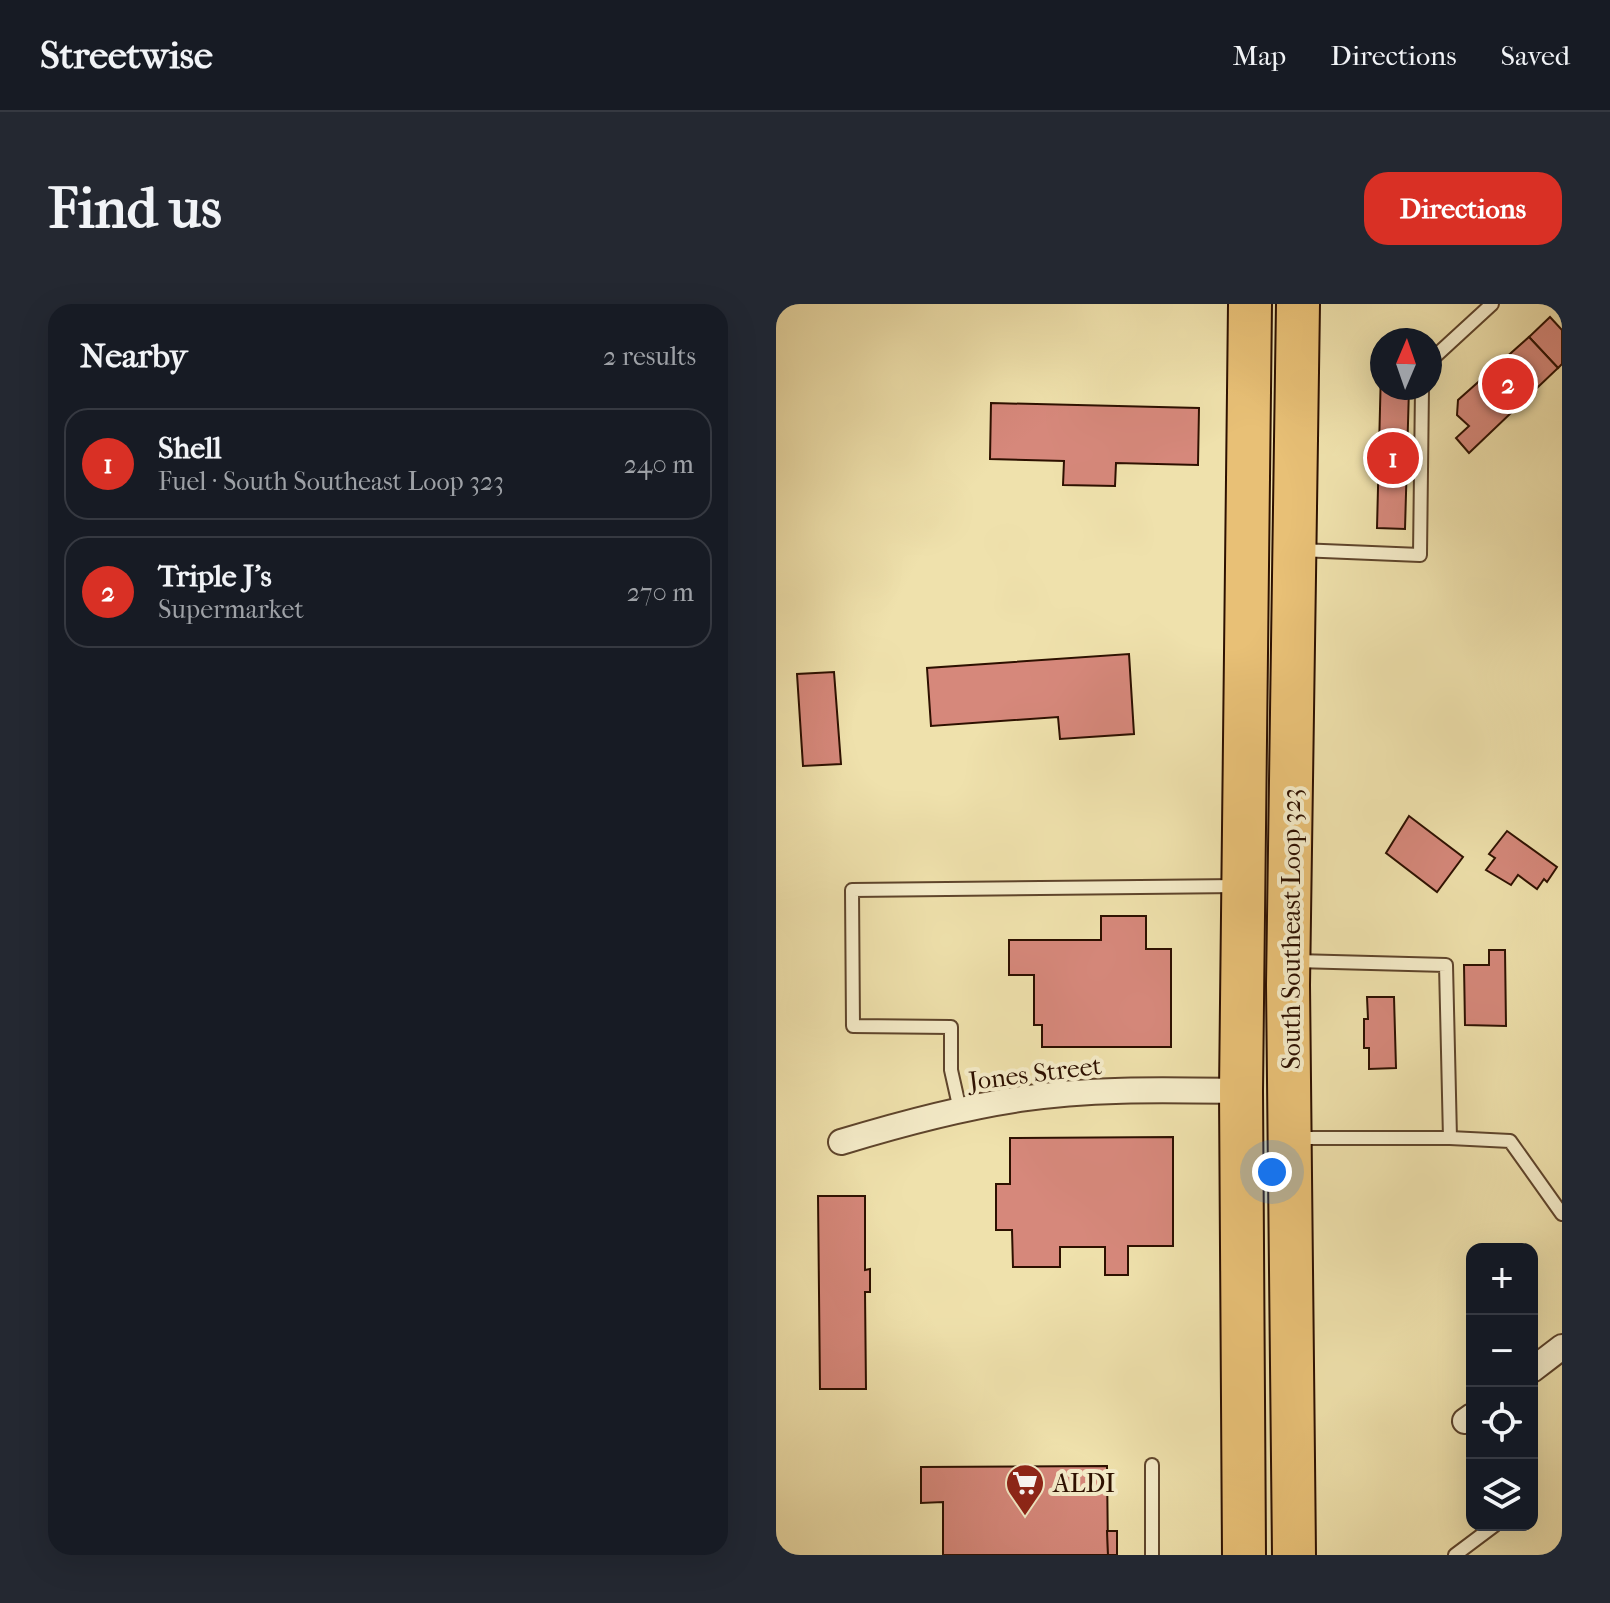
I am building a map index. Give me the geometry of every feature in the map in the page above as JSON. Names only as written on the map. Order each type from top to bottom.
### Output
[{"type":"highway","name":"South Southeast Loop 323","points":[[1244,1555],[1241,1091],[1250,304]]},
{"type":"highway","name":"South Southeast Loop 323","points":[[1294,1555],[1289,961],[1298,304]]},
{"type":"street","name":"Jones Street","points":[[841,1142],[905,1123],[1021,1099],[1107,1091],[1241,1091]]},
{"type":"street","points":[[1538,1365],[1562,1347]]},
{"type":"lane","points":[[1442,350],[1492,304]]},
{"type":"lane","points":[[1295,550],[1420,555],[1422,400]]},
{"type":"lane","points":[[960,1110],[951,1070],[951,1027],[853,1026],[852,890],[1242,886]]},
{"type":"lane","points":[[1289,961],[1446,965],[1450,1138]]},
{"type":"lane","points":[[1290,1138],[1510,1141],[1562,1214]]},
{"type":"lane","points":[[1152,1465],[1152,1555]]},
{"type":"lane","points":[[1455,1555],[1487,1531]]},
{"type":"building","points":[[1550,317],[1562,330],[1562,364],[1558,368],[1529,337]]},
{"type":"building","points":[[1529,337],[1558,368],[1469,453],[1456,438],[1469,426],[1457,415],[1458,400]]},
{"type":"building","points":[[1380,400],[1409,400],[1405,529],[1377,528]]},
{"type":"building","points":[[991,403],[1199,408],[1198,465],[1116,463],[1115,486],[1063,485],[1064,461],[990,459]]},
{"type":"building","points":[[1129,654],[1134,734],[1060,739],[1058,717],[931,726],[927,668]]},
{"type":"building","points":[[834,672],[841,764],[803,766],[797,674]]},
{"type":"building","points":[[1409,816],[1463,857],[1437,892],[1386,853]]},
{"type":"building","points":[[1507,831],[1557,867],[1547,882],[1544,879],[1537,889],[1518,875],[1511,885],[1486,870],[1495,858],[1489,854]]},
{"type":"building","points":[[1101,916],[1146,916],[1146,949],[1171,949],[1171,1047],[1042,1047],[1042,1025],[1034,1025],[1034,975],[1009,975],[1009,940],[1101,940]]},
{"type":"building","points":[[1489,950],[1505,950],[1506,1026],[1465,1025],[1464,965],[1489,965]]},
{"type":"building","points":[[1367,997],[1394,997],[1396,1068],[1369,1069],[1369,1048],[1364,1048]]},
{"type":"building","points":[[1173,1137],[1173,1246],[1128,1246],[1128,1275],[1105,1275],[1105,1247],[1060,1247],[1060,1267],[1013,1267],[1012,1230],[996,1230],[996,1184],[1010,1184],[1010,1138]]},
{"type":"building","points":[[818,1196],[865,1196],[865,1270],[870,1269],[870,1292],[865,1292],[866,1389],[820,1389]]},
{"type":"building","name":"ALDI","points":[[1107,1466],[1108,1555],[943,1555],[943,1502],[921,1503],[921,1467]]},
{"type":"building","points":[[1107,1531],[1117,1531],[1117,1555],[1108,1555]]},
{"type":"place","name":"Triple J's","points":[[1508,384]]},
{"type":"place","name":"Shell","points":[[1393,458]]},
{"type":"place","name":"ALDI","points":[[1025,1517]]}]
